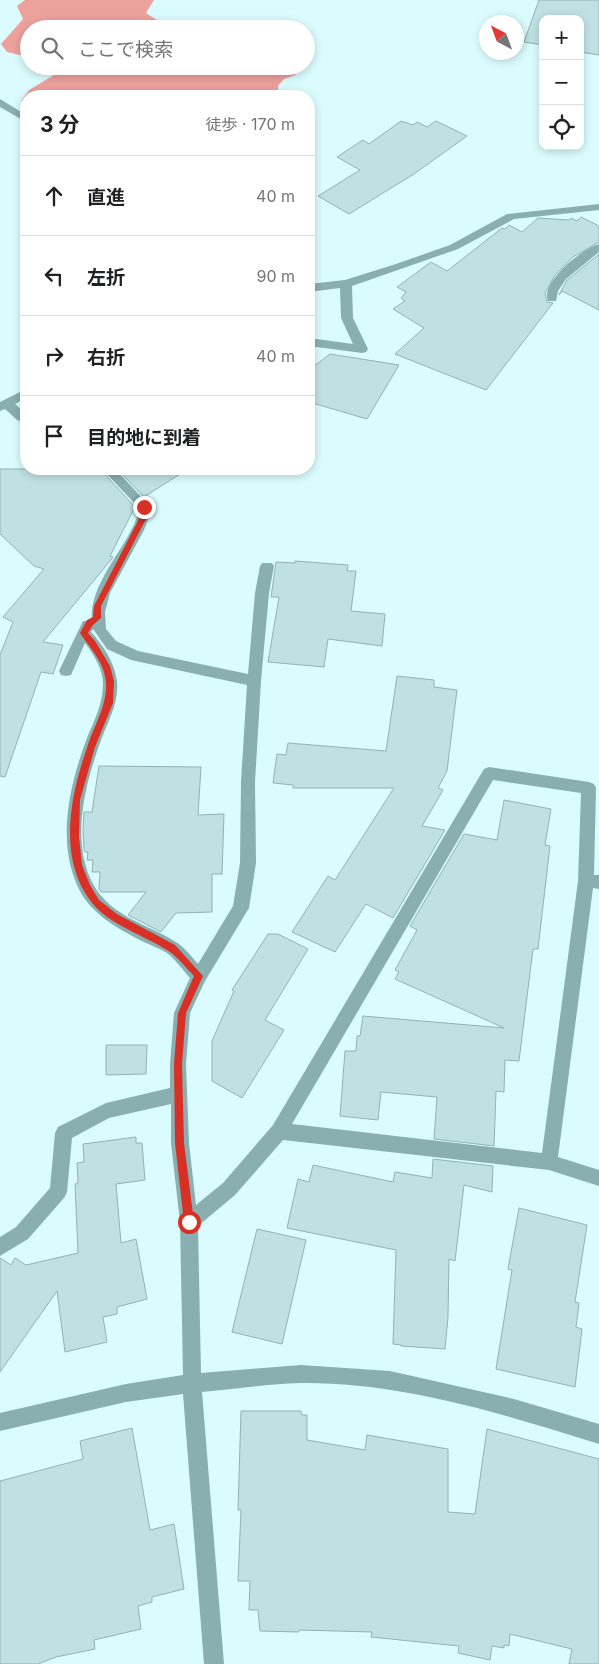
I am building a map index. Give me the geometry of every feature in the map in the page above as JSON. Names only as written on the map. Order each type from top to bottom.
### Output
[{"type":"street","points":[[0,102],[20,115]]},
{"type":"street","points":[[315,287],[346,284],[400,268],[454,247],[511,216],[599,207]]},
{"type":"street","points":[[552,298],[551,293],[557,281],[572,266],[599,247]]},
{"type":"street","points":[[315,343],[362,349],[347,323],[344,304],[346,284]]},
{"type":"street","points":[[20,396],[3,405],[20,417]]},
{"type":"street","points":[[114,475],[144,507],[145,512],[97,606],[100,630],[108,644],[119,651],[254,681]]},
{"type":"street","points":[[214,1664],[192,1383],[189,1222],[180,1143],[178,1064],[182,1013],[199,976],[241,908],[248,863],[248,782],[254,681],[266,566]]},
{"type":"street","points":[[66,671],[90,622],[97,618]]},
{"type":"street","points":[[84,633],[93,643],[106,666],[110,681],[109,703],[91,747],[76,800],[75,837],[78,865],[86,887],[96,903],[114,916],[172,948],[199,976]]},
{"type":"street","points":[[189,1222],[229,1189],[278,1131],[489,773],[589,788],[593,882],[549,1162]]},
{"type":"street","points":[[0,1247],[22,1233],[58,1192],[64,1132],[106,1111],[179,1094]]},
{"type":"street","points":[[278,1131],[549,1162],[599,1178]]},
{"type":"street","points":[[0,1422],[126,1393],[192,1383],[301,1374],[390,1380],[514,1408],[599,1434]]},
{"type":"shaded area","points":[[25,0],[154,0],[146,13],[157,20],[22,20],[17,6]]},
{"type":"shaded area","points":[[20,22],[20,55],[7,52],[1,44]]},
{"type":"shaded area","points":[[54,75],[296,75],[284,79],[278,86],[278,90],[29,90]]},
{"type":"building","points":[[539,0],[599,0],[599,55],[584,53],[584,15],[539,15],[539,44],[524,42]]},
{"type":"building","points":[[401,121],[413,125],[417,122],[427,127],[436,121],[467,136],[414,174],[349,214],[318,196],[360,170],[337,157],[363,140],[369,144]]},
{"type":"building","points":[[581,217],[599,226],[599,242],[573,257],[555,275],[545,293],[547,302],[553,303],[486,390],[395,354],[424,328],[393,309],[405,301],[401,298],[406,292],[397,287],[431,262],[447,271],[502,228],[505,229],[509,225],[522,232],[538,218],[569,220],[571,218],[577,221]]},
{"type":"building","points":[[599,254],[599,310],[562,291],[559,295],[567,280]]},
{"type":"building","points":[[330,354],[399,365],[367,419],[315,404],[315,365]]},
{"type":"building","points":[[0,469],[20,469],[20,475],[106,475],[135,507],[110,556],[113,557],[43,642],[63,645],[53,674],[41,672],[5,777],[0,776],[0,655],[13,622],[3,617],[44,569],[34,566],[0,534]]},
{"type":"building","points":[[123,475],[179,475],[144,497]]},
{"type":"building","points":[[295,561],[348,565],[347,571],[356,571],[351,611],[385,614],[382,646],[328,639],[324,667],[268,662],[279,597],[271,597],[276,562],[295,563]]},
{"type":"building","points":[[397,676],[434,680],[434,687],[457,690],[447,771],[438,788],[443,790],[422,826],[445,830],[393,918],[366,904],[335,952],[292,932],[328,876],[335,880],[394,788],[293,788],[293,785],[273,783],[277,754],[286,755],[288,743],[386,751]]},
{"type":"building","points":[[99,766],[201,767],[198,815],[224,814],[222,874],[212,874],[212,912],[176,913],[161,932],[128,915],[146,892],[101,892],[99,889],[100,872],[92,872],[93,860],[87,860],[88,852],[85,852],[84,849],[83,831],[84,812],[92,812]]},
{"type":"building","points":[[504,800],[551,809],[545,845],[550,846],[538,949],[533,949],[519,1061],[505,1060],[504,1092],[496,1091],[494,1146],[434,1139],[437,1097],[381,1092],[378,1120],[340,1116],[345,1051],[356,1051],[357,1036],[360,1036],[363,1016],[504,1028],[395,979],[399,972],[395,970],[417,930],[410,926],[464,834],[497,840]]},
{"type":"building","points":[[268,934],[278,934],[308,949],[265,1020],[284,1030],[242,1098],[212,1081],[212,1041],[234,991],[232,990]]},
{"type":"building","points":[[106,1045],[147,1045],[146,1074],[106,1075]]},
{"type":"building","points":[[136,1137],[136,1143],[142,1143],[145,1180],[116,1184],[121,1243],[136,1239],[147,1299],[117,1307],[117,1314],[103,1317],[107,1342],[65,1352],[57,1291],[0,1372],[0,1258],[11,1265],[15,1258],[26,1265],[78,1253],[75,1184],[78,1183],[77,1163],[84,1162],[83,1144]]},
{"type":"building","points":[[433,1159],[493,1166],[492,1192],[464,1185],[455,1261],[449,1259],[448,1317],[445,1349],[393,1344],[396,1250],[287,1228],[298,1179],[309,1182],[313,1165],[393,1182],[395,1172],[432,1178]]},
{"type":"building","points":[[519,1208],[587,1225],[575,1302],[579,1303],[576,1327],[582,1329],[575,1387],[496,1369],[512,1270],[508,1269]]},
{"type":"building","points":[[257,1229],[306,1240],[282,1344],[232,1332]]},
{"type":"building","points":[[241,1411],[301,1411],[302,1415],[307,1415],[307,1440],[365,1450],[367,1435],[448,1449],[448,1512],[475,1514],[487,1429],[599,1459],[599,1664],[569,1664],[572,1649],[510,1634],[509,1646],[504,1645],[504,1648],[492,1646],[490,1660],[458,1653],[459,1646],[371,1637],[372,1632],[260,1631],[258,1610],[249,1610],[250,1581],[238,1581],[241,1510],[238,1510]]},
{"type":"building","points":[[132,1428],[150,1530],[174,1524],[184,1589],[152,1597],[152,1602],[138,1606],[141,1629],[94,1640],[95,1649],[56,1657],[38,1664],[0,1664],[0,1481],[83,1459],[80,1441]]},
{"type":"route","points":[[144,507],[144,517],[97,606],[97,618],[90,622],[84,633],[93,643],[106,666],[110,681],[109,703],[91,747],[76,800],[75,837],[78,865],[86,887],[96,903],[142,933],[172,948],[199,976],[182,1013],[178,1064],[180,1143],[189,1222]]}]
